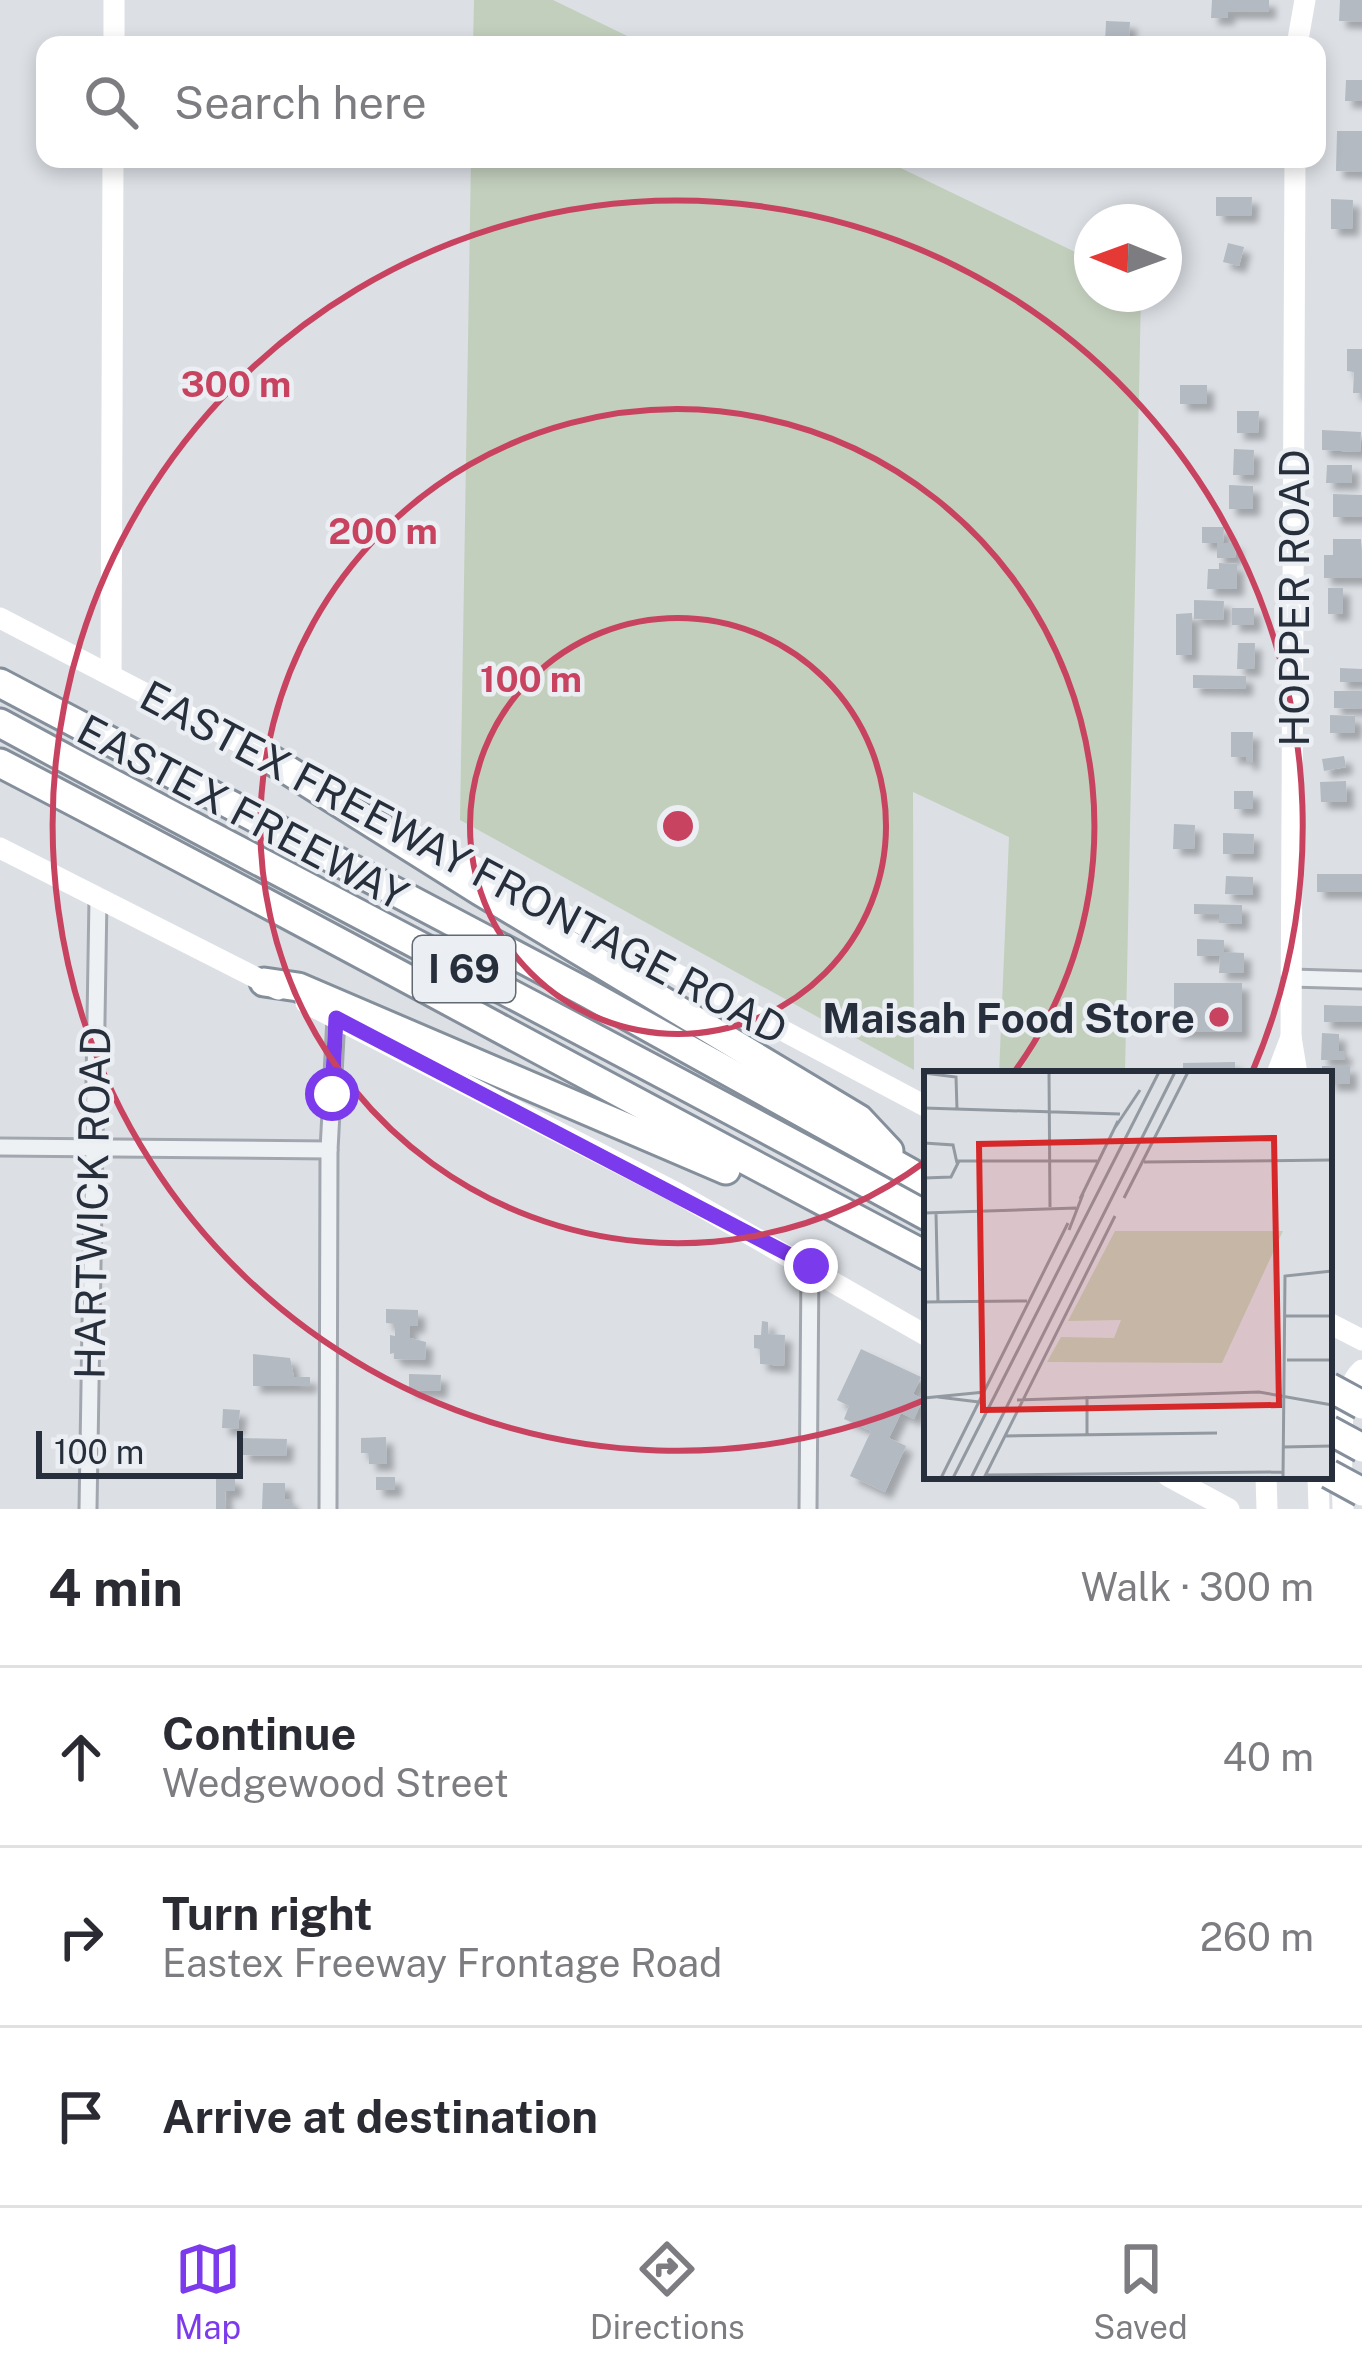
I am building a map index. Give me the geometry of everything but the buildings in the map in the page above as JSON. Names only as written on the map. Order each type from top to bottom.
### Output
[{"type":"highway","name":"EASTEX FREEWAY","points":[[0,683],[587,993],[918,1177]]},
{"type":"highway","name":"I 69","points":[[0,723],[769,1127],[924,1214]]},
{"type":"highway","points":[[262,754],[859,1119],[918,1177]]},
{"type":"highway","name":"EASTEX FREEWAY","points":[[0,764],[291,914],[924,1256]]},
{"type":"highway","points":[[264,982],[298,987],[924,1257]]},
{"type":"highway","points":[[1332,1390],[1362,1405]]},
{"type":"highway","points":[[1332,1432],[1362,1448]]},
{"type":"highway","points":[[1332,1476],[1362,1492]]},
{"type":"main road","points":[[113,36],[114,0]]},
{"type":"main road","points":[[1299,36],[1305,0]]},
{"type":"main road","points":[[111,674],[113,168]]},
{"type":"main road","name":"HOPPER ROAD","points":[[1294,168],[1291,1037],[1297,1071]]},
{"type":"main road","name":"EASTEX FREEWAY FRONTAGE ROAD","points":[[0,618],[924,1105]]},
{"type":"main road","points":[[0,848],[811,1266],[924,1334]]},
{"type":"main road","name":"HOPPER ROAD","points":[[1278,1071],[1291,1037]]},
{"type":"main road","points":[[1332,1324],[1362,1340]]},
{"type":"main road","points":[[1343,1509],[1342,1434],[1350,1381],[1362,1370]]},
{"type":"main road","points":[[1174,1479],[1229,1509]]},
{"type":"main road","points":[[1266,1479],[1267,1509]]},
{"type":"main road","points":[[1318,1479],[1319,1509]]},
{"type":"street","name":"HARTWICK ROAD","points":[[88,1509],[98,898]]},
{"type":"street","points":[[1292,978],[1362,980]]},
{"type":"street","points":[[328,1509],[329,1150],[336,1018]]},
{"type":"street","points":[[0,1147],[329,1150]]},
{"type":"street","points":[[808,1509],[811,1266]]},
{"type":"green space","points":[[474,0],[553,0],[627,36],[473,36]]},
{"type":"green space","points":[[471,168],[901,168],[1074,251],[1074,312],[1141,312],[1125,1071],[999,1071],[1009,837],[913,792],[914,1070],[460,820]]},
{"type":"place","name":"Maisah Food Store","points":[[1219,1017]]},
{"type":"route","points":[[332,1094],[336,1018],[811,1266]]}]
